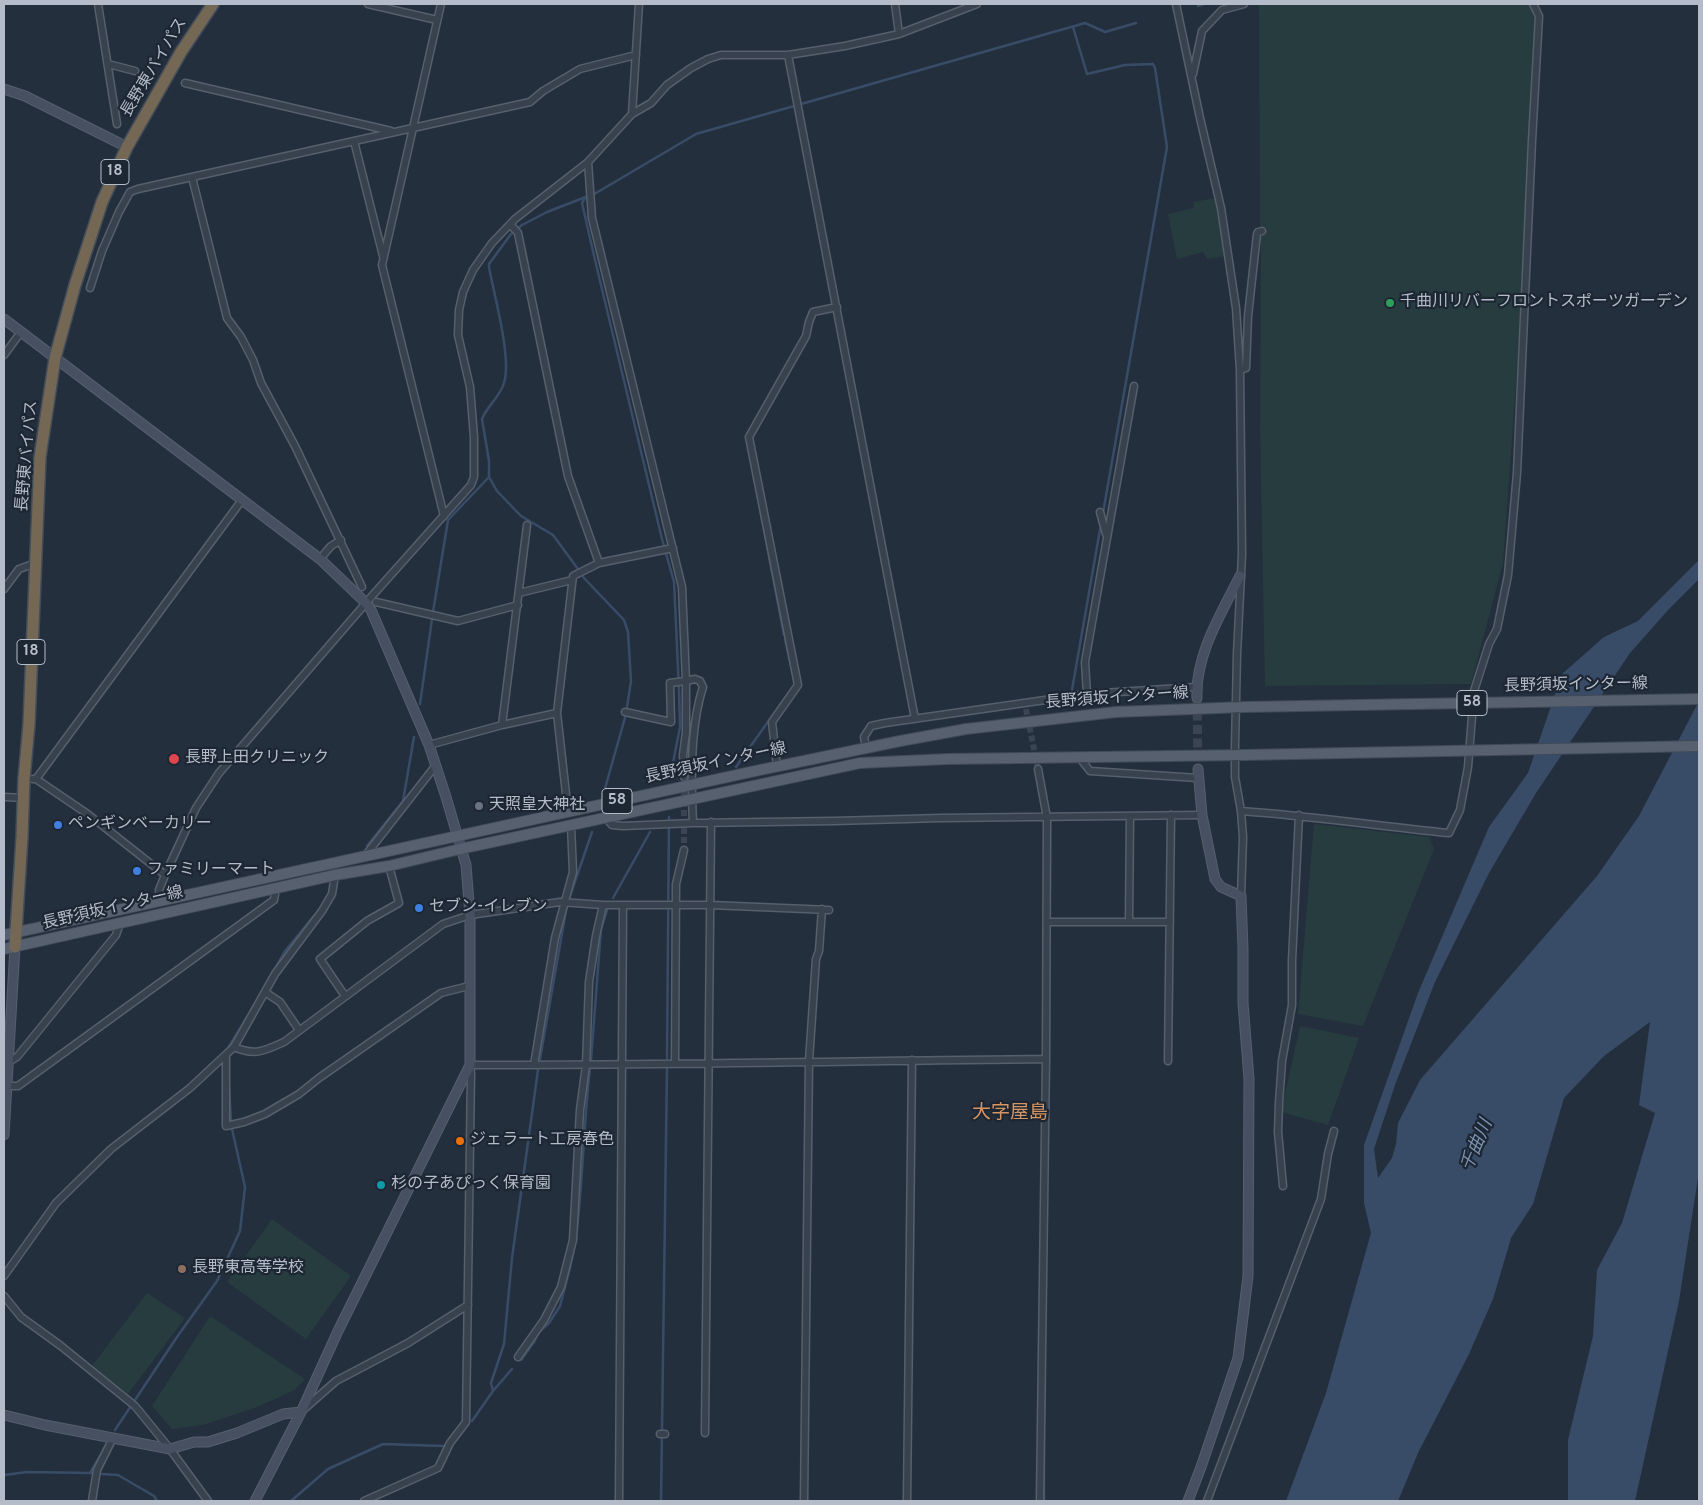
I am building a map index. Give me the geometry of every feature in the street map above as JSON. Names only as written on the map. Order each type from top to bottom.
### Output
[{"type":"highway","name":"長野東バイパス","points":[[9,948],[16,933],[24,778],[29,724],[40,457],[55,358],[75,285],[102,202],[127,147],[182,52],[213,4]]},
{"type":"main road","name":"長野須坂インター線","points":[[4,936],[866,747],[966,729],[1116,712],[1240,707],[1699,699]]},
{"type":"main road","name":"長野須坂インター線","points":[[9,948],[335,875],[389,866],[860,763],[948,759],[1699,746]]},
{"type":"street","points":[[98,4],[117,124]]},
{"type":"street","points":[[368,4],[437,20]]},
{"type":"street","points":[[441,4],[382,265],[444,516]]},
{"type":"street","points":[[632,114],[639,4]]},
{"type":"street","points":[[895,4],[899,34]]},
{"type":"street","points":[[160,902],[159,890],[165,875],[196,808],[219,772],[371,602],[471,485],[474,477],[474,438],[470,387],[458,334],[460,310],[463,292],[473,270],[492,243],[588,162],[632,114],[651,103],[678,76],[708,59],[721,55],[788,55],[845,46],[899,34],[978,4]]},
{"type":"street","points":[[1176,4],[1221,208],[1236,308],[1240,370],[1242,554],[1240,576],[1240,755],[1235,776],[1243,837],[1241,896],[1244,950],[1243,1003],[1249,1079],[1248,1276],[1238,1358],[1188,1501]]},
{"type":"street","points":[[1192,76],[1202,31],[1222,10],[1244,4]]},
{"type":"street","points":[[1241,811],[1299,815],[1343,822],[1449,833],[1460,810],[1468,767],[1474,691],[1488,644],[1497,629],[1508,575],[1517,473],[1539,16],[1533,4]]},
{"type":"street","points":[[90,288],[106,243],[130,192],[530,102],[543,91],[580,69],[636,55]]},
{"type":"street","points":[[788,55],[915,719]]},
{"type":"street","points":[[108,64],[135,71]]},
{"type":"street","points":[[185,83],[395,132]]},
{"type":"street","points":[[4,89],[25,96],[127,147]]},
{"type":"street","points":[[354,141],[383,258]]},
{"type":"street","points":[[588,162],[592,218],[671,549],[682,587],[686,732],[683,755],[684,777]]},
{"type":"street","points":[[192,177],[228,318],[253,360],[261,383],[295,446],[362,587]]},
{"type":"street","points":[[512,225],[518,233],[568,476],[599,562]]},
{"type":"street","points":[[1240,370],[1246,368],[1250,292],[1257,234],[1262,231]]},
{"type":"street","points":[[778,766],[772,722],[798,685],[749,437],[806,336],[809,322],[814,312],[837,307]]},
{"type":"street","points":[[4,320],[320,559],[371,602],[458,621],[518,605]]},
{"type":"street","points":[[4,355],[20,332]]},
{"type":"street","points":[[1087,694],[1085,662],[1134,386]]},
{"type":"street","points":[[36,779],[242,500]]},
{"type":"street","points":[[1100,512],[1107,538]]},
{"type":"street","points":[[502,725],[518,605],[526,524]]},
{"type":"street","points":[[320,559],[331,546],[341,540]]},
{"type":"street","points":[[568,812],[557,713],[573,576],[599,562],[671,549]]},
{"type":"street","points":[[4,590],[19,569],[37,563]]},
{"type":"street","points":[[1197,698],[1196,687],[1204,651],[1240,576]]},
{"type":"street","points":[[519,593],[572,580]]},
{"type":"street","points":[[364,1501],[438,1468],[450,1443],[466,1422],[471,1073],[470,915],[466,865],[429,745],[372,610],[371,602]]},
{"type":"street","points":[[627,713],[671,722],[670,683],[695,678],[700,681],[703,687],[696,708],[691,785],[693,823]]},
{"type":"street","points":[[866,747],[864,737],[870,726],[1087,694],[1196,687]]},
{"type":"street","points":[[429,745],[502,725],[557,713]]},
{"type":"street","points":[[1078,757],[1090,771],[1198,773],[1202,815],[1215,878],[1221,888],[1241,896]]},
{"type":"street","points":[[364,857],[436,765]]},
{"type":"street","points":[[1038,769],[1047,818],[1040,1501]]},
{"type":"street","points":[[24,778],[36,779],[88,815],[165,875]]},
{"type":"street","points":[[4,797],[24,798]]},
{"type":"street","points":[[1168,1061],[1171,815]]},
{"type":"street","points":[[606,818],[612,825],[1202,815]]},
{"type":"street","points":[[1283,1186],[1278,1132],[1279,1103],[1282,1061],[1292,1005],[1292,961],[1299,815]]},
{"type":"street","points":[[1130,816],[1130,922]]},
{"type":"street","points":[[705,1433],[711,822]]},
{"type":"street","points":[[534,1065],[555,938],[573,872],[571,826]]},
{"type":"street","points":[[675,1064],[674,905],[676,884],[684,850]]},
{"type":"street","points":[[345,996],[320,959],[366,921],[400,902],[389,866]]},
{"type":"street","points":[[4,1276],[56,1203],[111,1149],[190,1088],[234,1047],[289,953],[322,911],[332,894],[335,875]]},
{"type":"street","points":[[6,1086],[18,1086],[274,900],[276,888]]},
{"type":"street","points":[[234,1047],[247,1053],[263,1052],[284,1042],[443,924],[470,915],[565,902],[825,910],[819,952],[816,959],[809,1061],[804,1501]]},
{"type":"street","points":[[518,1358],[544,1320],[561,1287],[573,1240],[580,1110],[586,1065],[589,982],[596,936],[604,904]]},
{"type":"street","points":[[619,1501],[623,904]]},
{"type":"street","points":[[1047,922],[1170,922]]},
{"type":"street","points":[[7,1062],[17,1057],[116,935],[120,923]]},
{"type":"street","points":[[4,1135],[9,948]]},
{"type":"street","points":[[226,1055],[226,1126],[265,1114],[299,1094],[442,993],[469,986]]},
{"type":"street","points":[[265,992],[280,1002],[299,1030]]},
{"type":"street","points":[[470,1065],[622,1065],[1046,1059]]},
{"type":"street","points":[[907,1501],[912,1060]]},
{"type":"street","points":[[255,1501],[301,1412],[338,1331],[470,1065]]},
{"type":"street","points":[[1207,1501],[1321,1199],[1328,1154],[1334,1131]]},
{"type":"street","points":[[4,1296],[21,1317],[61,1346],[132,1405],[170,1449],[208,1501]]},
{"type":"street","points":[[4,1415],[170,1449],[194,1442],[208,1442],[238,1433],[284,1414],[301,1412],[336,1380],[408,1343],[468,1305]]},
{"type":"street","points":[[92,1501],[97,1470],[113,1438]]},
{"type":"green space","name":"千曲川リバーフロントスポーツガーデン","points":[[1259,4],[1529,4],[1535,20],[1517,370],[1503,563],[1471,684],[1265,686],[1260,429]]},
{"type":"green space","points":[[1216,198],[1225,256],[1207,259],[1203,252],[1177,259],[1168,214],[1194,208],[1193,202]]},
{"type":"green space","points":[[1314,824],[1429,837],[1434,849],[1363,1026],[1298,1014]]},
{"type":"green space","points":[[1300,1026],[1359,1038],[1328,1125],[1281,1112]]},
{"type":"green space","points":[[272,1219],[351,1276],[306,1339],[227,1282]]},
{"type":"green space","points":[[147,1293],[185,1318],[128,1394],[92,1366]]},
{"type":"green space","points":[[210,1316],[305,1379],[295,1390],[257,1407],[203,1425],[172,1429],[152,1406]]},
{"type":"water","name":"千曲川","points":[[1699,558],[1699,579],[1630,653],[1536,793],[1489,873],[1435,982],[1395,1085],[1374,1149],[1378,1178],[1392,1158],[1396,1144],[1398,1123],[1420,1080],[1597,876],[1639,816],[1699,701],[1699,1171],[1679,1301],[1635,1501],[1568,1501],[1568,1440],[1593,1336],[1597,1270],[1622,1223],[1655,1113],[1639,1105],[1650,1022],[1604,1056],[1564,1098],[1533,1204],[1511,1238],[1493,1299],[1469,1354],[1418,1453],[1398,1501],[1286,1501],[1326,1393],[1371,1233],[1364,1203],[1364,1145],[1418,993],[1489,827],[1528,773],[1562,674],[1604,637],[1638,621]]},
{"type":"waterway","points":[[1198,6],[1204,4]]},
{"type":"waterway","points":[[433,612],[448,520],[489,477],[489,461],[482,419],[502,388],[506,372],[504,343],[489,264],[511,234],[522,225],[547,212],[596,193],[696,134],[1085,23],[1105,32],[1136,23]]},
{"type":"waterway","points":[[1073,27],[1087,74],[1125,65],[1153,64],[1167,147],[1103,513]]},
{"type":"waterway","points":[[585,198],[582,203],[595,260],[674,582],[680,727],[670,778]]},
{"type":"waterway","points":[[489,477],[497,491],[521,516],[553,535],[578,569]]},
{"type":"waterway","points":[[754,477],[784,635]]},
{"type":"waterway","points":[[1072,690],[1101,524]]},
{"type":"waterway","points":[[583,577],[624,620],[628,632],[631,681],[626,714],[604,792]]},
{"type":"waterway","points":[[420,704],[432,619]]},
{"type":"waterway","points":[[745,754],[795,684],[785,639]]},
{"type":"waterway","points":[[367,846],[403,801],[414,737]]},
{"type":"waterway","points":[[736,767],[743,757]]},
{"type":"waterway","points":[[667,1058],[669,817]]},
{"type":"waterway","points":[[1050,820],[1050,890]]},
{"type":"waterway","points":[[569,899],[592,832]]},
{"type":"waterway","points":[[613,898],[650,832]]},
{"type":"waterway","points":[[540,1059],[567,905]]},
{"type":"waterway","points":[[591,1060],[601,929],[608,907]]},
{"type":"waterway","points":[[268,981],[285,951],[314,916]]},
{"type":"waterway","points":[[228,1048],[249,1014]]},
{"type":"waterway","points":[[577,1229],[590,1068]]},
{"type":"waterway","points":[[661,1501],[667,1069]]},
{"type":"waterway","points":[[493,1391],[491,1383],[504,1344],[512,1258],[538,1070]]},
{"type":"waterway","points":[[229,1086],[231,1122]]},
{"type":"waterway","points":[[115,1430],[217,1281],[240,1231],[245,1187],[232,1129]]},
{"type":"waterway","points":[[521,1360],[539,1332],[549,1323],[560,1306],[574,1249]]},
{"type":"waterway","points":[[472,1421],[493,1391],[512,1369]]},
{"type":"waterway","points":[[1044,1426],[1045,1385]]},
{"type":"waterway","points":[[1044,1433],[1044,1501]]},
{"type":"waterway","points":[[291,1501],[328,1469],[383,1444],[443,1446]]},
{"type":"waterway","points":[[90,1473],[106,1445]]},
{"type":"waterway","points":[[4,1475],[27,1472],[92,1473]]},
{"type":"waterway","points":[[102,1474],[118,1475],[154,1496],[157,1501]]},
{"type":"tunnel","points":[[1197,698],[1198,769]]},
{"type":"tunnel","points":[[1026,709],[1038,769]]},
{"type":"tunnel","points":[[684,783],[684,850]]},
{"type":"place","name":"千曲川リバーフロントスポーツガーデン","points":[[1390,303]]},
{"type":"place","name":"長野上田クリニック","points":[[174,759]]},
{"type":"place","name":"天照皇大神社","points":[[479,806]]},
{"type":"place","name":"ペンギンベーカリー","points":[[58,825]]},
{"type":"place","name":"ファミリーマート","points":[[137,871]]},
{"type":"place","name":"セブン-イレブン","points":[[419,908]]},
{"type":"place","name":"ジェラート工房春色","points":[[460,1141]]},
{"type":"place","name":"杉の子あぴっく保育園","points":[[381,1185]]},
{"type":"place","name":"長野東高等学校","points":[[182,1269]]},
{"type":"district","name":"大字屋島","points":[[1010,1114]]}]
